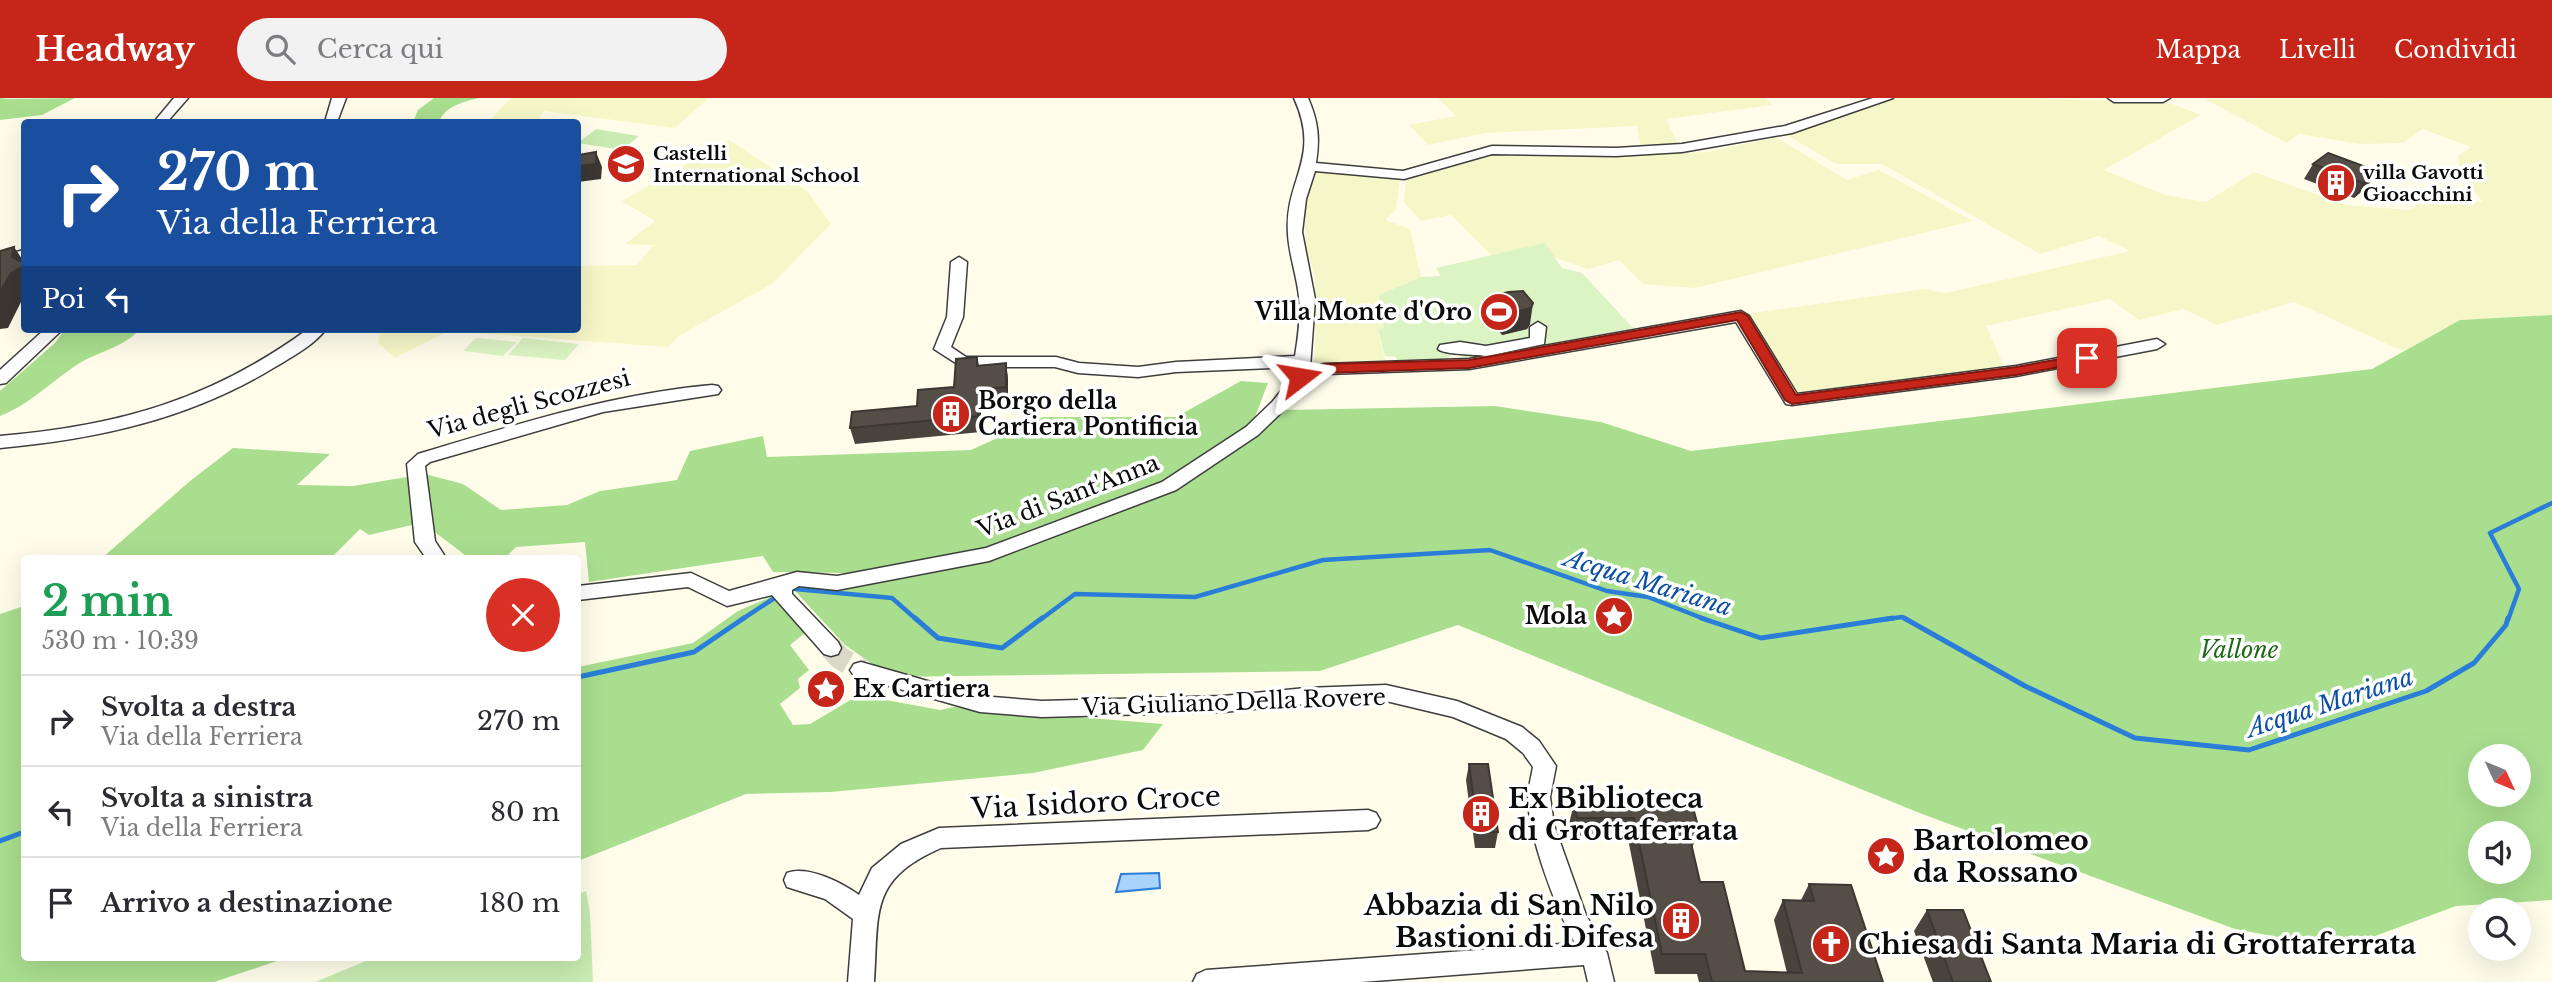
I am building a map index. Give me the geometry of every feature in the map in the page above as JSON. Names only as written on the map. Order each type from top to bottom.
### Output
[{"type":"street","points":[[163,119],[181,98]]},
{"type":"street","points":[[332,119],[339,98]]},
{"type":"street","points":[[1301,98],[1312,129],[1308,166],[1298,199],[1295,232],[1307,299],[1301,369]]},
{"type":"street","points":[[1308,166],[1404,175],[1488,151],[1616,152],[1682,148],[1787,130],[1886,98]]},
{"type":"street","points":[[2114,98],[2163,98]]},
{"type":"street","points":[[0,261],[21,256]]},
{"type":"street","points":[[959,262],[955,317],[942,349],[962,362],[1056,362],[1078,368],[1138,373],[1176,367],[1324,369],[1469,364],[1741,316],[1792,400],[2016,371],[2157,344]]},
{"type":"street","points":[[1446,349],[1460,347],[1486,351],[1538,341],[1538,327]]},
{"type":"street","points":[[0,379],[51,333]]},
{"type":"street","points":[[0,440],[31,440],[114,429],[178,410],[253,373],[312,333]]},
{"type":"street","name":"Via di Sant'Anna","points":[[785,585],[797,579],[837,583],[989,554],[1169,486],[1252,431],[1279,405],[1301,369]]},
{"type":"street","name":"Via degli Scozzesi","points":[[434,555],[425,542],[416,464],[424,458],[576,414],[666,393],[712,390]]},
{"type":"street","points":[[581,593],[691,580],[727,599],[785,585]]},
{"type":"street","points":[[785,585],[781,592],[784,598],[831,648]]},
{"type":"street","name":"Via Giuliano Della Rovere","points":[[861,670],[980,704],[1042,709],[1223,704],[1306,696],[1386,693],[1457,709],[1514,733],[1531,747],[1545,766],[1539,797],[1542,825],[1575,919],[1594,953]]},
{"type":"street","name":"Via Isidoro Croce","points":[[861,982],[866,926],[864,910],[880,875],[909,851],[939,838],[1368,820]]},
{"type":"street","points":[[796,880],[828,888],[864,910]]},
{"type":"street","points":[[1206,982],[1594,953],[1601,982]]},
{"type":"green space","points":[[0,98],[75,98],[42,115],[0,120]]},
{"type":"green space","points":[[434,98],[479,98],[450,108],[441,119],[414,119],[418,110]]},
{"type":"green space","points":[[511,98],[709,98],[675,128],[544,111],[539,119],[491,119]]},
{"type":"green space","points":[[1438,98],[1766,98],[1773,105],[1666,119],[1679,146],[1641,147],[1637,126],[1485,133],[1428,145],[1409,125],[1456,116]]},
{"type":"green space","points":[[1897,98],[2032,98],[2170,103],[2201,115],[2104,170],[2165,195],[2206,202],[2254,172],[2346,205],[2410,210],[2434,195],[2483,202],[2460,174],[2458,156],[2471,147],[2423,129],[2403,143],[2359,144],[2299,134],[2287,143],[2205,99],[2552,98],[2552,315],[2460,320],[2403,351],[2294,302],[2217,325],[2183,309],[2139,320],[2110,299],[1986,326],[2005,368],[1795,397],[1745,314],[1925,289],[1946,293],[2130,251],[2099,236],[2040,254],[1882,164],[1836,164],[1785,134]]},
{"type":"green space","points":[[596,129],[639,136],[622,150],[581,143]]},
{"type":"green space","points":[[1776,137],[1847,180],[1879,170],[1973,221],[1695,288],[1643,284],[1619,260],[1589,269],[1582,267],[1554,257],[1545,243],[1492,256],[1451,215],[1421,221],[1404,202],[1406,179],[1498,152],[1630,155],[1708,152]]},
{"type":"green space","points":[[729,140],[808,192],[831,224],[773,283],[679,336],[668,347],[476,333],[581,333],[581,266],[637,265],[653,245],[625,244],[655,221],[622,201]]},
{"type":"green space","points":[[1316,170],[1400,179],[1396,209],[1385,220],[1410,229],[1421,277],[1379,295],[1384,329],[1378,330],[1385,360],[1315,363],[1315,276],[1306,248],[1304,216],[1306,197]]},
{"type":"green space","name":"Villa Monte d'Oro","points":[[1545,243],[1562,268],[1582,273],[1633,328],[1470,360],[1453,353],[1447,359],[1397,361],[1396,357],[1385,356],[1378,329],[1384,328],[1379,295],[1421,277],[1441,276],[1436,268]]},
{"type":"green space","name":"Vallone","points":[[2552,315],[2552,900],[2468,898],[2468,905],[2456,906],[2340,949],[2235,929],[1922,814],[1458,625],[1320,671],[891,677],[845,645],[795,591],[986,561],[1169,491],[1284,410],[1495,406],[1601,422],[1691,451],[2372,369],[2460,320]]},
{"type":"green space","points":[[62,333],[135,333],[118,345],[78,364],[31,399],[0,416],[0,391],[55,343]]},
{"type":"green space","points":[[380,333],[444,333],[395,358],[378,343]]},
{"type":"green space","points":[[476,338],[517,342],[503,356],[463,351]]},
{"type":"green space","points":[[523,338],[579,344],[565,360],[508,355]]},
{"type":"green space","points":[[1241,381],[1268,383],[1253,422],[1166,483],[987,548],[847,573],[773,572],[763,556],[589,582],[585,542],[516,547],[508,555],[465,555],[432,530],[433,520],[369,535],[360,529],[334,555],[105,555],[190,481],[233,448],[330,454],[297,485],[353,486],[425,474],[463,484],[501,510],[567,505],[600,491],[677,480],[690,451],[763,436],[767,457],[971,450],[1043,417],[1176,417]]},
{"type":"green space","points":[[773,596],[805,633],[790,645],[809,670],[798,679],[800,688],[780,704],[793,725],[810,724],[859,695],[940,710],[954,707],[1163,724],[1143,750],[1033,773],[831,792],[746,794],[581,860],[581,666],[693,643],[738,611]]},
{"type":"green space","points":[[21,607],[21,961],[277,961],[214,982],[0,982],[0,614]]},
{"type":"green space","points":[[586,891],[590,912],[593,982],[315,982],[366,961],[581,961],[581,893]]},
{"type":"water","points":[[1159,873],[1160,888],[1116,892],[1121,874]]},
{"type":"building","points":[[596,152],[596,164],[581,166],[581,154]]},
{"type":"building","points":[[2328,153],[2377,171],[2363,183],[2313,164]]},
{"type":"building","points":[[14,247],[12,257],[21,262],[21,268],[11,273],[0,292],[0,251]]},
{"type":"building","points":[[1523,291],[1533,303],[1531,308],[1505,314],[1491,296],[1509,292]]},
{"type":"building","points":[[977,357],[977,366],[1006,363],[1006,387],[978,389],[978,416],[850,428],[852,412],[917,406],[918,390],[954,387],[956,359]]},
{"type":"building","points":[[1469,764],[1488,764],[1498,832],[1478,832]]},
{"type":"building","points":[[1574,803],[1692,804],[1699,830],[1688,830],[1700,882],[1723,882],[1745,971],[1802,973],[1783,900],[1814,901],[1809,884],[1851,885],[1883,982],[1712,982],[1705,954],[1662,954],[1634,818],[1577,818]]},
{"type":"building","points":[[1927,910],[1963,910],[1991,982],[1953,982]]},
{"type":"waterway","name":"Acqua Mariana","points":[[2508,620],[2519,589],[2490,533],[2552,503]]},
{"type":"waterway","name":"Acqua Mariana","points":[[1040,620],[1075,594],[1195,597],[1323,560],[1490,550],[1607,591],[1648,597],[1707,620]]},
{"type":"waterway","name":"Acqua Mariana","points":[[795,589],[892,598],[917,620]]},
{"type":"waterway","name":"Acqua Mariana","points":[[743,619],[773,599]]},
{"type":"waterway","name":"Acqua Mariana","points":[[915,618],[938,638],[1002,648],[1042,618]]},
{"type":"waterway","name":"Acqua Mariana","points":[[1701,618],[1707,620]]},
{"type":"waterway","name":"Acqua Mariana","points":[[1707,620],[1761,638],[1893,618]]},
{"type":"waterway","name":"Acqua Mariana","points":[[1881,620],[1904,618]]},
{"type":"waterway","name":"Acqua Mariana","points":[[1904,618],[1908,620]]},
{"type":"waterway","name":"Acqua Mariana","points":[[1904,618],[2025,686],[2135,738],[2249,750],[2426,691],[2474,663],[2506,625],[2508,618]]},
{"type":"waterway","name":"Acqua Mariana","points":[[581,676],[694,652],[743,619]]},
{"type":"waterway","name":"Acqua Mariana","points":[[0,841],[21,833]]},
{"type":"tunnel","points":[[831,648],[840,658],[861,670]]},
{"type":"place","name":"Castelli International School","points":[[626,164]]},
{"type":"place","name":"villa Gavotti Gioacchini","points":[[2336,183]]},
{"type":"place","name":"Villa Monte d'Oro","points":[[1499,312]]},
{"type":"place","name":"Borgo della Cartiera Pontificia","points":[[951,414]]},
{"type":"place","name":"Mola","points":[[1614,616]]},
{"type":"place","name":"Ex Cartiera","points":[[826,689]]},
{"type":"place","name":"Ex Biblioteca di Grottaferrata","points":[[1481,814]]},
{"type":"place","name":"Bartolomeo da Rossano","points":[[1886,856]]},
{"type":"place","name":"Abbazia di San Nilo Bastioni di Difesa","points":[[1681,921]]},
{"type":"place","name":"Chiesa di Santa Maria di Grottaferrata","points":[[1831,944]]},
{"type":"route","points":[[1300,377],[1324,369],[1469,364],[1741,316],[1792,400],[2016,371],[2087,358]]}]
